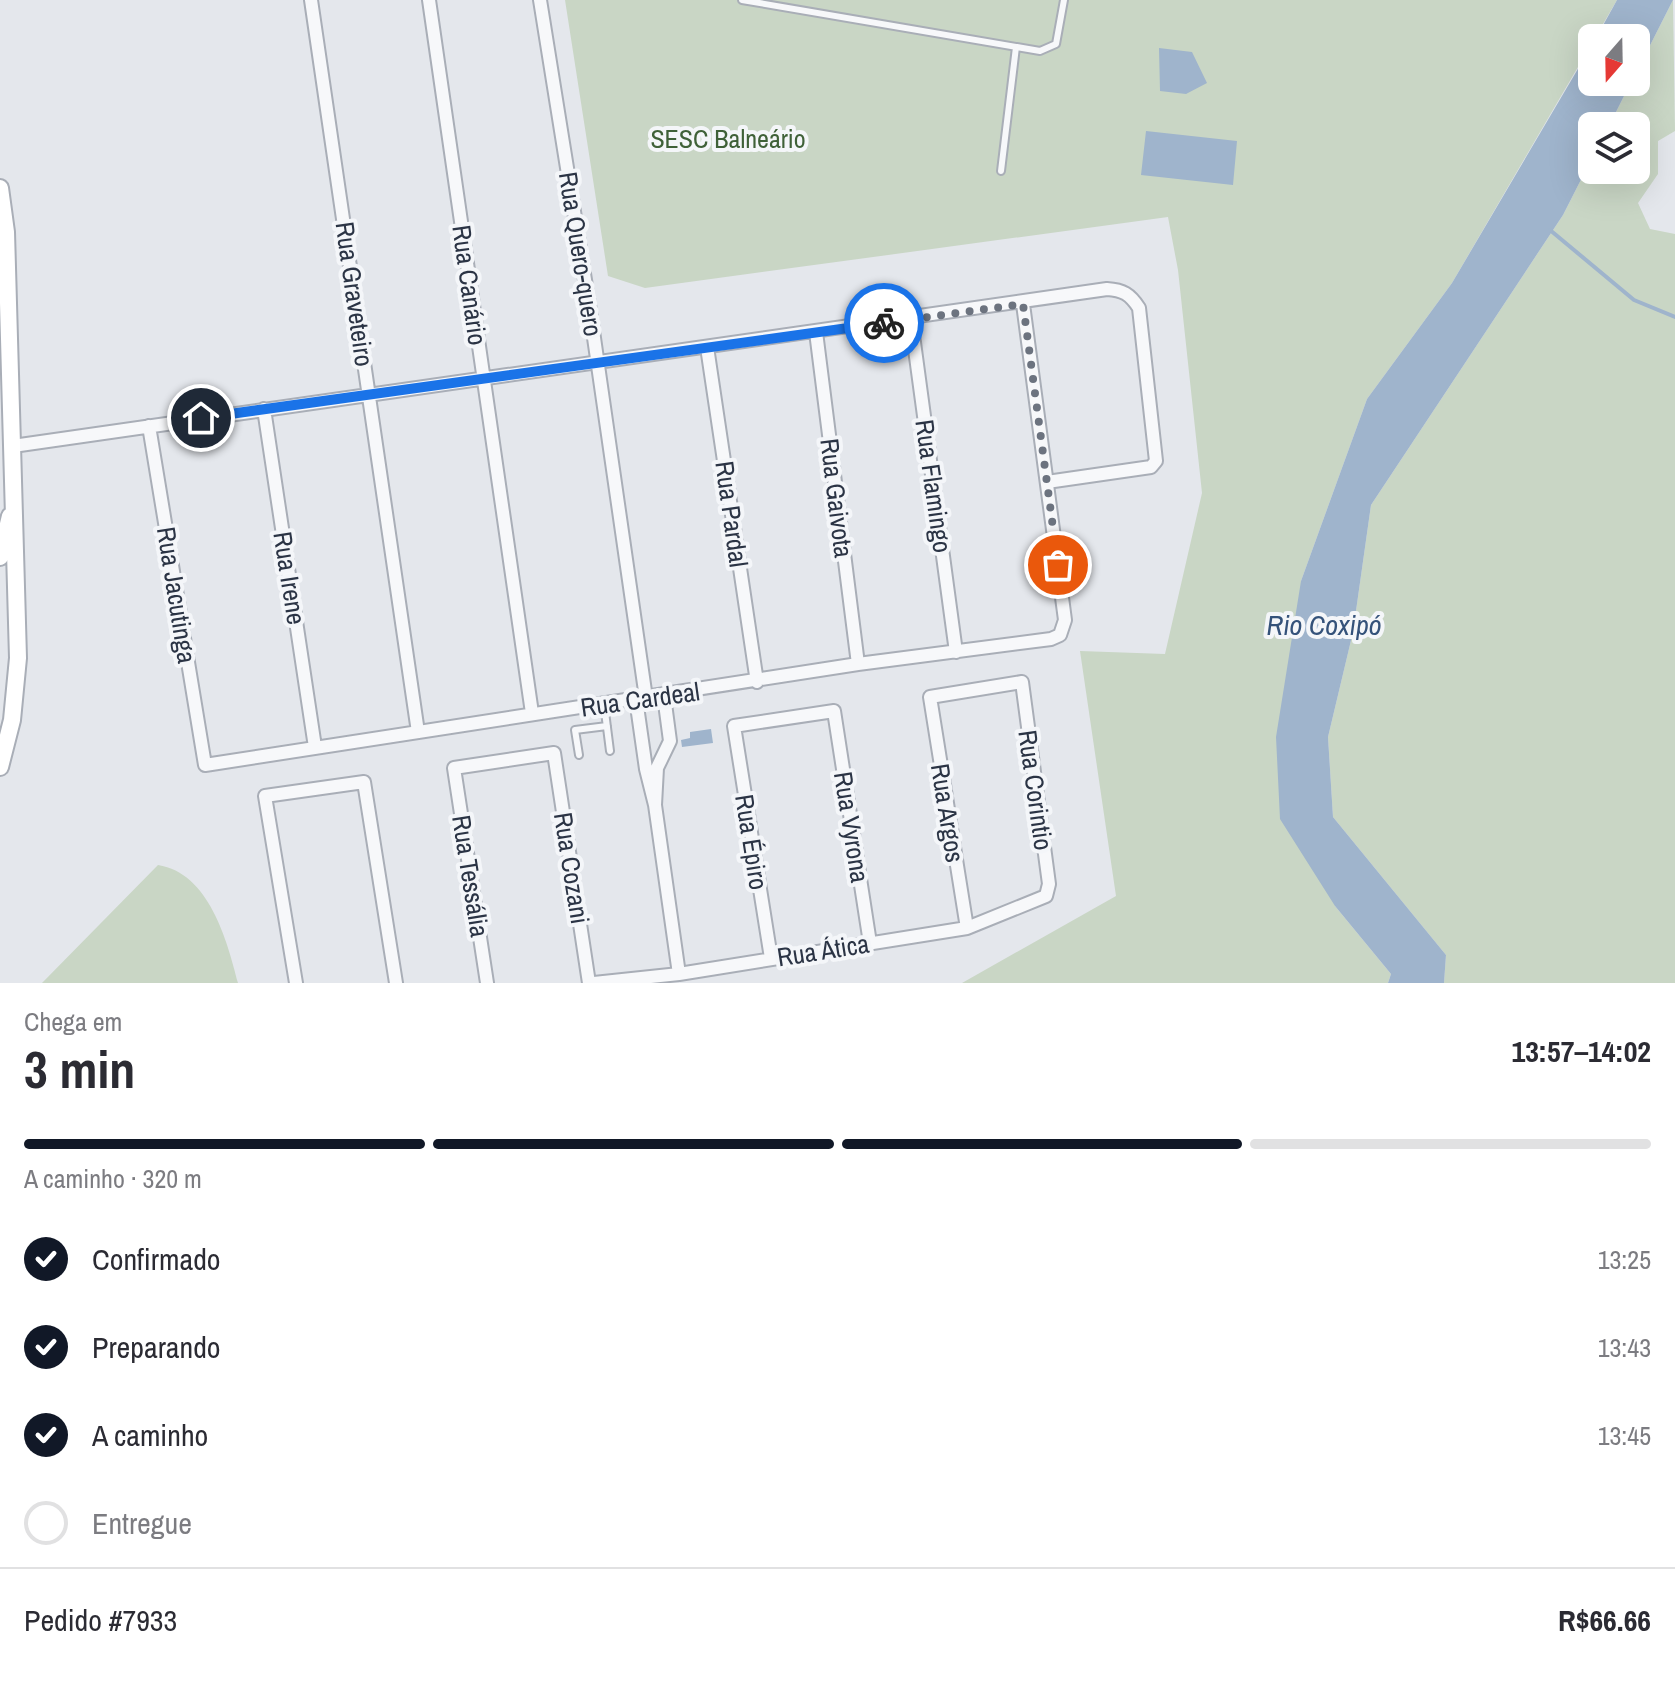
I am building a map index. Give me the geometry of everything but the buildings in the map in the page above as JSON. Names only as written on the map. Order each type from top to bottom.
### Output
[{"type":"street","name":"Rua Graveteiro","points":[[311,0],[418,732]]},
{"type":"street","name":"Rua Canário","points":[[429,0],[532,713]]},
{"type":"street","name":"Rua Quero-quero","points":[[540,0],[598,361],[646,698]]},
{"type":"street","points":[[0,188],[6,232],[18,658],[12,720],[0,767]]},
{"type":"street","points":[[13,446],[598,361],[1023,304],[1107,289],[1131,296],[1139,308],[1156,461],[1151,467],[1047,482],[1023,304]]},
{"type":"street","name":"Rua Flamingo","points":[[911,320],[956,652]]},
{"type":"street","name":"Rua Gaivota","points":[[816,332],[858,664]]},
{"type":"street","name":"Rua Pardal","points":[[707,347],[757,682]]},
{"type":"street","name":"Rua Irene","points":[[264,409],[315,747]]},
{"type":"street","name":"Rua Jacutinga","points":[[149,426],[205,765]]},
{"type":"street","name":"Rua Cardeal","points":[[205,765],[858,664],[1051,639],[1060,635],[1065,620],[1047,482]]},
{"type":"street","points":[[0,557],[15,500]]},
{"type":"street","name":"Rua Corintio","points":[[930,697],[1022,682],[1049,884],[1046,896]]},
{"type":"street","name":"Rua Argos","points":[[930,697],[967,928]]},
{"type":"street","points":[[646,698],[670,739],[657,768],[655,805]]},
{"type":"street","points":[[646,698],[648,737],[645,765],[655,805],[679,974]]},
{"type":"street","name":"Rua Vyrona","points":[[734,726],[834,711],[870,943]]},
{"type":"street","name":"Rua Épiro","points":[[734,726],[771,958]]},
{"type":"street","name":"Rua Cozani","points":[[454,768],[554,753],[592,983]]},
{"type":"street","name":"Rua Tessália","points":[[454,768],[487,983]]},
{"type":"street","points":[[296,983],[265,796],[364,782],[396,983]]},
{"type":"street","name":"Rua Ática","points":[[592,983],[679,974],[967,928],[1046,896]]},
{"type":"lane","points":[[742,0],[1040,51],[1056,44],[1064,0]]},
{"type":"lane","points":[[1001,171],[1016,47]]},
{"type":"lane","points":[[604,704],[610,751]]},
{"type":"lane","points":[[579,755],[575,730],[607,726]]},
{"type":"green space","name":"SESC Balneário","points":[[565,0],[1617,0],[1603,24],[1578,24],[1578,67],[1452,283],[1367,399],[1301,581],[1335,906],[1391,974],[1388,983],[962,983],[1116,896],[1080,651],[1165,654],[1202,493],[1178,270],[1168,217],[645,288],[608,276]]},
{"type":"green space","points":[[1673,0],[1675,131],[1658,141],[1658,174],[1638,203],[1650,229],[1675,234],[1675,983],[1444,983],[1446,955],[1333,817],[1328,737],[1353,632],[1371,505],[1563,215],[1579,184],[1650,184],[1650,112],[1616,112],[1624,96],[1650,96],[1650,45]]},
{"type":"green space","points":[[158,865],[176,871],[203,895],[221,929],[238,983],[42,983]]},
{"type":"water","points":[[1617,0],[1673,0],[1650,45],[1650,24],[1604,24]]},
{"type":"water","points":[[1159,48],[1192,52],[1207,83],[1186,94],[1160,91]]},
{"type":"water","name":"Rio Coxipó","points":[[1578,69],[1578,96],[1624,96],[1616,112],[1578,112],[1579,184],[1563,215],[1371,505],[1353,632],[1328,737],[1333,817],[1446,955],[1444,983],[1388,983],[1391,974],[1335,906],[1280,819],[1276,737],[1301,581],[1367,399],[1452,283]]},
{"type":"water","points":[[1146,131],[1237,141],[1233,185],[1141,175]]},
{"type":"water","points":[[711,729],[713,743],[682,747],[681,740],[690,738],[690,732]]},
{"type":"waterway","points":[[1550,230],[1634,300],[1675,317]]},
{"type":"way so far","points":[[884,323],[1023,304],[1058,565]]},
{"type":"route","points":[[201,418],[884,323]]}]
